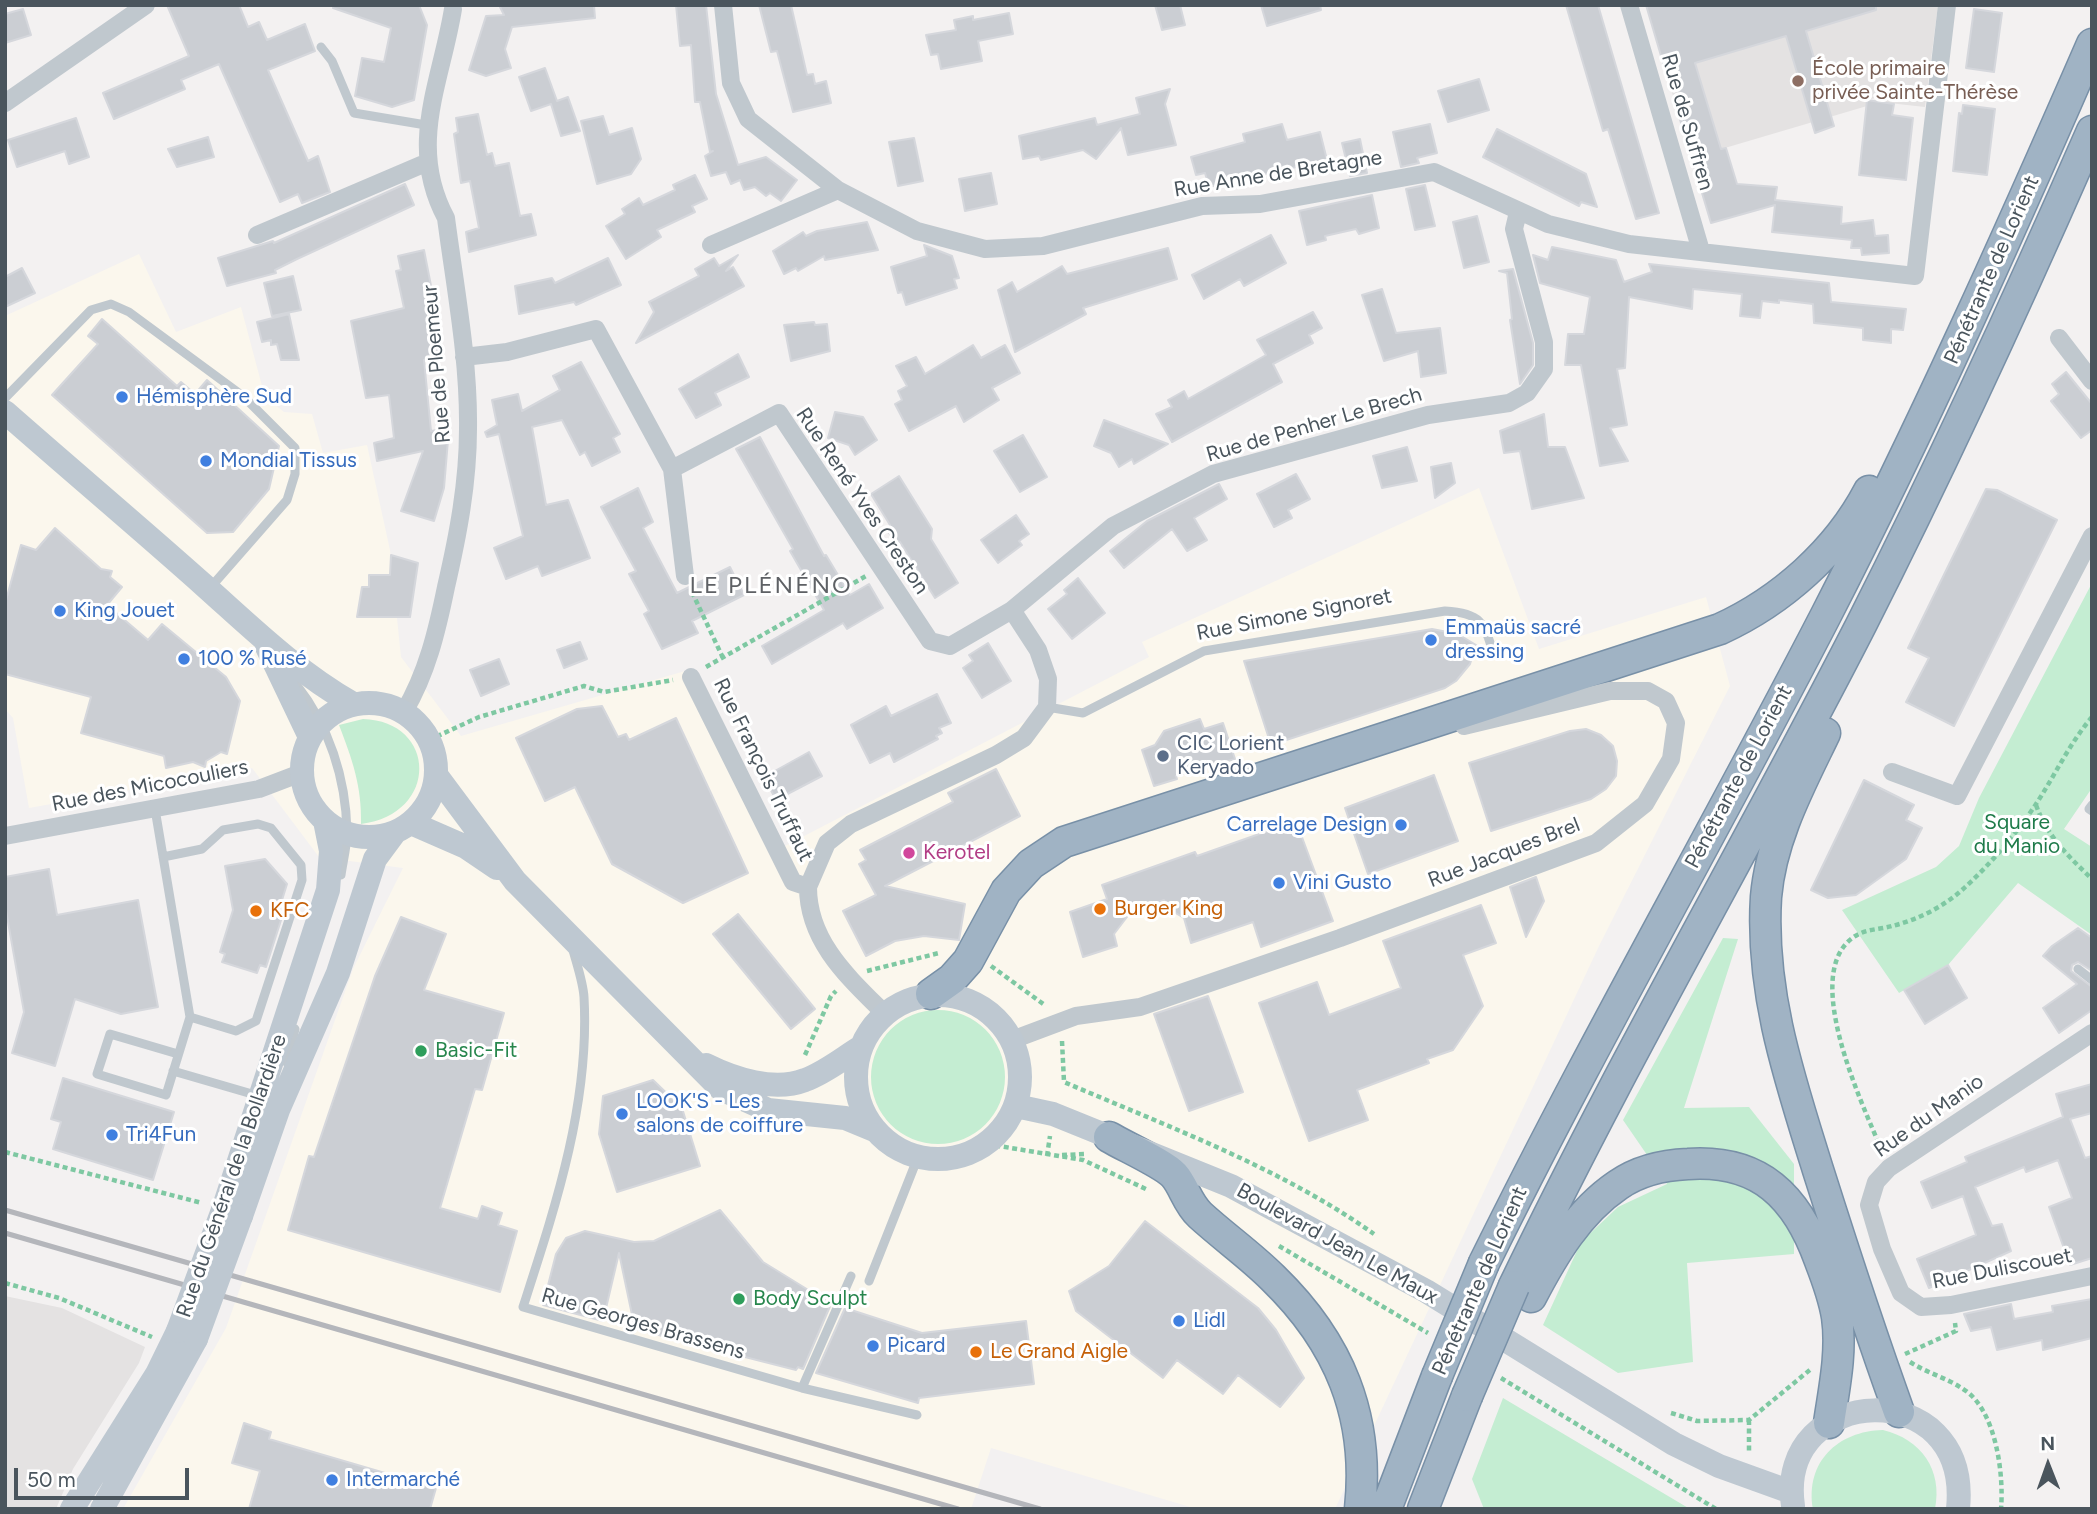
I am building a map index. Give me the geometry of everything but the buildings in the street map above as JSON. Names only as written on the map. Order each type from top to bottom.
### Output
[{"type":"highway","name":"Pénétrante de Lorient","points":[[1386,1509],[1484,1263],[1554,1123],[1825,617],[1914,440],[1993,271],[2092,44]]},
{"type":"highway","name":"Pénétrante de Lorient","points":[[1424,1509],[1523,1291],[1567,1176],[1860,626],[1996,350],[2092,131]]},
{"type":"highway","points":[[931,994],[952,979],[970,957],[1006,891],[1031,864],[1064,842],[1720,629],[1771,601],[1829,548],[1857,514],[1924,388],[1993,271]]},
{"type":"highway","points":[[1899,1412],[1861,1309],[1773,1015],[1765,961],[1766,895],[1776,845],[1797,789],[1943,484],[1996,350]]},
{"type":"highway","points":[[1102,1147],[1174,1175],[1187,1200],[1296,1301],[1335,1358],[1351,1394],[1360,1432],[1363,1486],[1360,1509]]},
{"type":"highway","points":[[1523,1291],[1548,1265],[1589,1209],[1619,1184],[1664,1166],[1709,1163],[1738,1166],[1765,1180],[1791,1203],[1811,1235],[1837,1318],[1837,1369],[1829,1423]]},
{"type":"main road","points":[[5,412],[208,589],[265,643],[314,682],[353,704]]},
{"type":"main road","points":[[265,643],[315,730]]},
{"type":"main road","points":[[515,881],[467,847],[403,827],[377,837],[347,834],[325,821],[313,808],[301,773],[303,755],[315,730],[335,711],[353,704],[370,702],[404,712],[418,724],[429,740],[435,757],[436,775],[515,881],[721,1089],[747,1102],[791,1114],[845,1118],[874,1129]]},
{"type":"main road","name":"Rue du Général de la Bollardière","points":[[270,1103],[338,974],[375,859],[403,827],[424,810],[436,775]]},
{"type":"main road","name":"Rue du Général de la Bollardière","points":[[102,1509],[182,1339],[232,1213],[270,1103],[334,891],[331,851],[325,821]]},
{"type":"main road","points":[[931,994],[970,1000],[992,1014],[1012,1040],[1021,1073],[1016,1106],[1005,1128],[986,1143],[961,1156],[943,1160],[918,1157],[895,1148],[874,1129],[860,1104],[855,1081],[861,1047],[872,1026],[885,1014],[908,1000],[931,994]]},
{"type":"main road","points":[[686,1056],[724,1074],[772,1085],[804,1081],[861,1047]]},
{"type":"main road","name":"Boulevard Jean Le Maux","points":[[1016,1106],[1053,1114],[1102,1147],[1231,1186],[1426,1291],[1674,1444],[1793,1500]]},
{"type":"main road","name":"Rue du Général de la Bollardière","points":[[72,1509],[182,1339]]},
{"type":"main road","points":[[1793,1500],[1796,1465],[1809,1441],[1829,1423],[1863,1410],[1899,1412],[1915,1418],[1943,1442],[1958,1475],[1958,1509]]},
{"type":"street","points":[[5,103],[146,5]]},
{"type":"street","name":"Rue Anne de Bretagne","points":[[723,5],[731,83],[748,119],[838,190],[917,231],[985,249],[1043,246],[1202,206],[1260,204],[1434,172],[1548,224],[1629,244],[1915,276],[1947,5]]},
{"type":"street","name":"Rue de Suffren","points":[[1629,5],[1701,251]]},
{"type":"street","name":"Rue de Ploemeur","points":[[404,712],[432,653],[460,527],[468,427],[464,357],[446,218],[435,198],[428,162],[426,125],[454,6]]},
{"type":"street","points":[[257,235],[428,162]]},
{"type":"street","points":[[710,245],[838,190]]},
{"type":"street","name":"Rue de Penher Le Brech","points":[[929,641],[950,646],[1012,610],[1113,526],[1213,474],[1428,415],[1509,403],[1527,393],[1544,369],[1544,342],[1514,229],[1518,212]]},
{"type":"street","points":[[464,357],[508,352],[596,329],[672,469],[685,576]]},
{"type":"street","points":[[2059,338],[2092,381]]},
{"type":"street","name":"Rue René Yves Creston","points":[[672,469],[779,413],[879,569],[929,641]]},
{"type":"street","points":[[1892,772],[1957,796],[2092,536]]},
{"type":"street","points":[[808,887],[827,843],[850,824],[996,755],[1024,738],[1047,707],[1048,679],[1038,650],[1012,610]]},
{"type":"street","name":"Rue François Truffaut","points":[[691,677],[793,882],[808,887],[808,911],[816,930],[833,959],[885,1014]]},
{"type":"street","name":"Rue Jacques Brel","points":[[1012,1040],[1059,1022],[1140,1007],[1340,939],[1596,843],[1645,804],[1671,759],[1676,723],[1666,701],[1648,691],[1609,691],[1288,768]]},
{"type":"street","name":"Rue des Micocouliers","points":[[5,836],[259,789],[301,773]]},
{"type":"street","name":"Rue du Manio","points":[[1921,1307],[1901,1293],[1882,1249],[1869,1205],[1876,1182],[1889,1168],[2092,1034]]},
{"type":"street","name":"Rue Duliscouet","points":[[1921,1307],[1951,1305],[2092,1276]]},
{"type":"lane","points":[[321,47],[332,61],[354,113],[426,125]]},
{"type":"lane","points":[[5,398],[91,310],[111,304],[129,312],[243,396],[295,448],[295,474],[287,500],[208,589]]},
{"type":"lane","name":"Rue Simone Signoret","points":[[1047,707],[1083,713],[1205,651],[1446,611],[1475,616],[1484,625],[1494,655]]},
{"type":"lane","points":[[315,730],[339,765],[347,834],[342,867],[334,891]]},
{"type":"lane","points":[[2092,805],[2089,809],[2092,811]]},
{"type":"lane","points":[[155,809],[190,1017],[166,1095],[97,1074],[110,1034],[178,1055]]},
{"type":"lane","points":[[163,857],[202,849],[223,830],[258,824],[271,828],[301,865],[302,880],[256,1021],[236,1031],[190,1017]]},
{"type":"lane","name":"Rue Georges Brassens","points":[[570,938],[584,995],[580,1074],[571,1142],[556,1204],[523,1307],[802,1388],[917,1415]]},
{"type":"lane","points":[[2078,969],[2092,980]]},
{"type":"lane","points":[[173,1071],[270,1103],[297,1023]]},
{"type":"lane","points":[[869,1281],[918,1157]]},
{"type":"lane","points":[[802,1388],[850,1276]]},
{"type":"path","points":[[429,740],[480,717],[584,686],[604,692],[691,677],[879,569]]},
{"type":"path","points":[[685,576],[723,658]]},
{"type":"path","points":[[1889,1168],[1844,1059],[1831,983],[1837,955],[1860,933],[1894,926],[1929,913],[1962,890],[2036,804],[2075,738],[2092,717]]},
{"type":"path","points":[[2036,804],[2042,821],[2058,845],[2092,879]]},
{"type":"path","points":[[804,1081],[801,1064],[831,996],[850,979],[881,966],[942,952],[970,957],[1008,975],[1044,1003],[1059,1022],[1064,1082],[1210,1145],[1335,1206],[1377,1236]]},
{"type":"path","points":[[986,1143],[1047,1156],[1083,1160],[1156,1194]]},
{"type":"path","points":[[1047,1156],[1102,1147]]},
{"type":"path","points":[[5,1152],[232,1213]]},
{"type":"path","points":[[1135,1175],[1187,1200]]},
{"type":"path","points":[[1274,1244],[1433,1336]]},
{"type":"path","points":[[5,1283],[182,1339]]},
{"type":"path","points":[[1951,1305],[1956,1331],[1900,1356],[1930,1375],[1965,1390],[1989,1420],[2003,1482],[2001,1509]]},
{"type":"path","points":[[1663,1410],[1697,1421],[1749,1420],[1813,1368],[1837,1369]]},
{"type":"path","points":[[1492,1373],[1716,1509]]},
{"type":"shaded area","name":"École primaire privée Sainte-Thérèse","points":[[1676,5],[1938,5],[1925,107],[1880,102],[1878,97],[1868,100],[1867,106],[1691,158],[1649,13]]},
{"type":"shaded area","points":[[139,254],[176,332],[241,307],[265,397],[284,412],[312,414],[323,453],[367,445],[390,550],[401,657],[461,736],[692,669],[783,847],[1149,657],[1142,642],[1479,488],[1539,649],[1706,597],[1730,686],[1599,946],[1335,1509],[1197,1509],[991,1448],[971,1509],[123,1509],[226,1328],[353,969],[403,868],[319,857],[252,768],[29,808],[13,718],[5,709],[5,316]]},
{"type":"shaded area","points":[[5,1296],[62,1308],[145,1347],[139,1363],[73,1469],[56,1509],[5,1509]]},
{"type":"green space","name":"Square du Manio","points":[[2092,583],[2092,788],[2064,829],[2092,847],[2092,935],[2018,883],[1948,965],[1899,993],[1842,910],[1936,867],[1959,846],[1979,798]]},
{"type":"green space","points":[[363,719],[387,724],[405,735],[416,750],[419,768],[416,787],[405,804],[387,817],[361,824],[358,785],[339,725]]},
{"type":"green space","points":[[1723,938],[1738,939],[1684,1108],[1749,1107],[1794,1164],[1794,1254],[1687,1263],[1693,1362],[1618,1373],[1543,1325],[1581,1242],[1618,1207],[1667,1184],[1623,1120]]},
{"type":"green space","points":[[938,1010],[963,1015],[985,1030],[1000,1052],[1005,1077],[1000,1102],[985,1124],[963,1139],[938,1144],[913,1139],[891,1124],[876,1102],[871,1077],[876,1052],[891,1030],[913,1015]]},
{"type":"green space","points":[[1503,1398],[1690,1509],[1484,1509],[1472,1479]]},
{"type":"green space","points":[[1883,1430],[1908,1441],[1926,1458],[1936,1481],[1935,1509],[1813,1509],[1814,1477],[1828,1452],[1852,1436]]},
{"type":"railway","points":[[5,1210],[1040,1509]]},
{"type":"railway","points":[[5,1233],[958,1509]]},
{"type":"place","name":"École primaire privée Sainte-Thérèse","points":[[1798,81]]},
{"type":"place","name":"Hémisphère Sud","points":[[122,397]]},
{"type":"place","name":"Mondial Tissus","points":[[206,461]]},
{"type":"place","name":"King Jouet","points":[[60,611]]},
{"type":"place","name":"Emmaüs sacré dressing","points":[[1431,640]]},
{"type":"place","name":"100 % Rusé","points":[[184,659]]},
{"type":"place","name":"CIC Lorient Keryado","points":[[1163,756]]},
{"type":"place","name":"Carrelage Design","points":[[1401,825]]},
{"type":"place","name":"Kerotel","points":[[909,853]]},
{"type":"place","name":"Vini Gusto","points":[[1279,883]]},
{"type":"place","name":"Burger King","points":[[1100,909]]},
{"type":"place","name":"KFC","points":[[256,911]]},
{"type":"place","name":"Basic-Fit","points":[[421,1051]]},
{"type":"place","name":"LOOK'S - Les salons de coiffure","points":[[622,1114]]},
{"type":"place","name":"Tri4Fun","points":[[112,1135]]},
{"type":"place","name":"Body Sculpt","points":[[739,1299]]},
{"type":"place","name":"Lidl","points":[[1179,1321]]},
{"type":"place","name":"Picard","points":[[873,1346]]},
{"type":"place","name":"Le Grand Aigle","points":[[976,1352]]},
{"type":"place","name":"Intermarché","points":[[332,1480]]},
{"type":"district","name":"LE PLÉNÉNO","points":[[771,586]]}]
